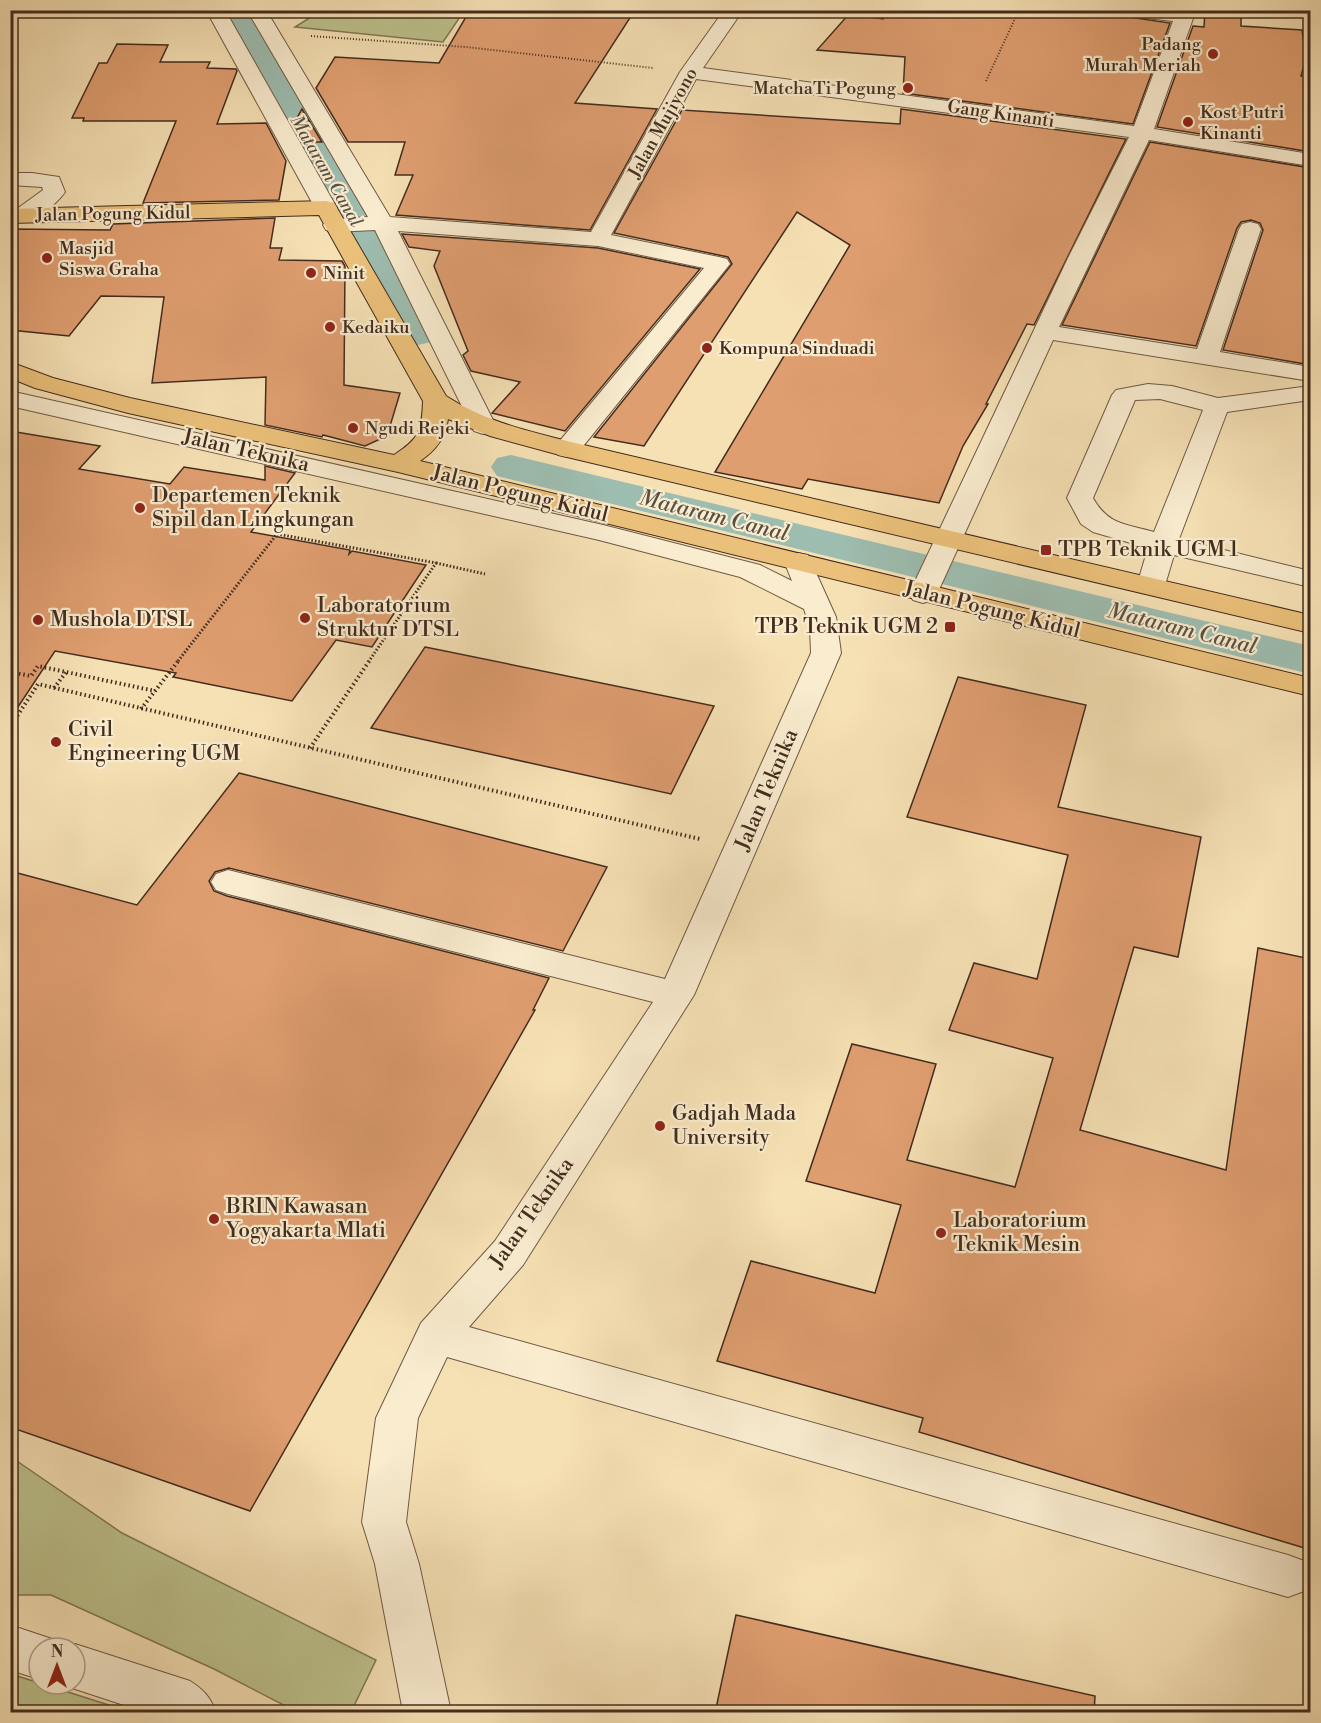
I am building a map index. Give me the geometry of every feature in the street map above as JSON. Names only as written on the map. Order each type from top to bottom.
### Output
[{"type":"main road","name":"Jalan Pogung Kidul","points":[[16,216],[334,219]]},
{"type":"main road","points":[[334,219],[436,401],[453,413],[483,426],[567,449],[947,541],[1151,585],[1311,624]]},
{"type":"main road","name":"Jalan Pogung Kidul","points":[[10,369],[44,383],[128,405],[399,464],[798,561],[926,587],[1311,687]]},
{"type":"main road","points":[[399,464],[423,449],[433,438],[436,401]]},
{"type":"street","points":[[215,10],[236,38],[334,219],[598,239],[720,264],[567,449]]},
{"type":"street","points":[[256,10],[267,33],[379,223],[483,426]]},
{"type":"street","name":"Jalan Mujiyono","points":[[598,239],[690,72],[734,10]]},
{"type":"street","points":[[926,587],[1080,258],[1142,133],[1185,14],[1128,10]]},
{"type":"street","points":[[236,38],[267,33]]},
{"type":"street","name":"Gang Kinanti","points":[[690,72],[1142,133],[1311,160]]},
{"type":"street","points":[[10,179],[32,178],[51,182],[54,192],[16,216]]},
{"type":"street","points":[[1206,357],[1250,229]]},
{"type":"street","points":[[1046,332],[1311,374]]},
{"type":"street","points":[[1311,393],[1217,406],[1180,395],[1138,391],[1125,395],[1080,498],[1091,518],[1103,526],[1163,544],[1311,579]]},
{"type":"street","name":"Jalan Teknika","points":[[10,398],[603,533],[750,572],[816,603],[827,636],[826,653],[676,995],[509,1253],[436,1336],[397,1418],[384,1522],[397,1564],[427,1713]]},
{"type":"street","points":[[1151,585],[1163,544],[1217,406]]},
{"type":"street","points":[[798,561],[816,603]]},
{"type":"street","points":[[1280,571],[1311,561]]},
{"type":"street","points":[[228,882],[676,995]]},
{"type":"street","points":[[436,1336],[1288,1576]]},
{"type":"street","points":[[10,1647],[27,1652]]},
{"type":"street","points":[[87,1671],[173,1698],[187,1706],[192,1713]]},
{"type":"path","points":[[973,110],[1019,10]]},
{"type":"path","points":[[267,33],[466,47],[690,72]]},
{"type":"path","points":[[141,709],[277,534],[485,573]]},
{"type":"path","points":[[310,748],[436,563]]},
{"type":"path","points":[[10,572],[16,565]]},
{"type":"path","points":[[10,672],[31,676],[38,666],[155,691]]},
{"type":"path","points":[[54,688],[67,671]]},
{"type":"path","points":[[10,727],[38,684],[741,849]]},
{"type":"green space","points":[[322,10],[464,11],[443,42],[295,27]]},
{"type":"green space","points":[[11,1457],[122,1533],[376,1660],[351,1712],[297,1712],[214,1669],[51,1595],[11,1595]]},
{"type":"green space","points":[[11,1674],[27,1679],[27,1696],[80,1696],[131,1712],[11,1712]]},
{"type":"building","points":[[470,10],[635,10],[575,103],[657,109],[590,230],[396,215],[413,175],[395,175],[405,142],[348,142],[316,88],[335,57],[439,63]]},
{"type":"building","points":[[906,10],[1081,10],[1170,23],[1133,124],[903,93],[905,57],[817,50],[849,14],[883,19],[884,15],[904,16]]},
{"type":"building","points":[[1205,10],[1241,10],[1241,26],[1302,30],[1306,58],[1301,76],[1311,78],[1311,152],[1157,127],[1193,26],[1204,27]]},
{"type":"building","points":[[117,44],[168,45],[160,62],[210,62],[207,68],[236,69],[217,124],[266,123],[286,161],[279,200],[143,203],[176,121],[83,121],[84,118],[72,118],[99,63],[107,63]]},
{"type":"building","points":[[302,109],[322,142],[302,142],[291,123],[294,123]]},
{"type":"building","points":[[901,109],[1126,139],[1034,325],[1027,324],[986,404],[988,404],[963,446],[939,503],[808,479],[802,489],[715,472],[850,245],[797,212],[644,446],[594,437],[732,264],[728,257],[614,233],[682,110],[900,124]]},
{"type":"building","points":[[1150,142],[1311,168],[1311,365],[1223,350],[1263,230],[1260,223],[1251,220],[1241,222],[1237,228],[1196,346],[1062,325]]},
{"type":"building","points":[[275,218],[270,248],[282,248],[279,260],[342,261],[345,266],[344,385],[400,393],[387,436],[365,446],[323,435],[322,437],[265,425],[266,377],[152,383],[164,297],[101,296],[69,336],[10,330],[10,229],[110,230],[113,224]]},
{"type":"building","points":[[402,234],[598,248],[700,269],[565,431],[492,413],[520,382],[471,371],[463,355],[468,351],[434,266],[440,251],[409,247]]},
{"type":"building","points":[[10,431],[100,446],[79,469],[170,484],[184,467],[265,480],[265,466],[295,473],[251,532],[350,550],[349,554],[352,551],[426,565],[372,647],[336,640],[292,701],[173,677],[176,673],[55,651],[10,719]]},
{"type":"building","points":[[425,647],[714,706],[671,794],[371,728]]},
{"type":"building","points":[[958,677],[1086,705],[1058,807],[1201,837],[1178,957],[1134,947],[1080,1130],[1226,1170],[1258,948],[1311,959],[1311,1550],[919,1432],[923,1418],[717,1361],[751,1261],[875,1293],[901,1205],[806,1181],[852,1044],[936,1064],[907,1160],[1015,1187],[1053,1058],[949,1030],[974,963],[1037,979],[1068,855],[907,817]]},
{"type":"building","name":"BRIN Kawasan Yogyakarta Mlati","points":[[239,773],[607,867],[563,951],[229,868],[215,872],[209,881],[214,891],[227,896],[549,978],[533,1010],[535,1010],[250,1511],[10,1427],[10,871],[137,905]]},
{"type":"building","points":[[736,1615],[1095,1696],[1094,1713],[715,1713]]},
{"type":"waterway","name":"Mataram Canal","points":[[232,10],[356,221],[418,334]]},
{"type":"waterway","name":"Mataram Canal","points":[[511,467],[917,565]]},
{"type":"waterway","name":"Mataram Canal","points":[[949,573],[1310,660]]},
{"type":"place","name":"Padang Murah Meriah","points":[[1213,54]]},
{"type":"place","name":"MatchaTi Pogung","points":[[908,88]]},
{"type":"place","name":"Kost Putri Kinanti","points":[[1188,122]]},
{"type":"place","name":"Masjid Siswa Graha","points":[[47,258]]},
{"type":"place","name":"Ninit","points":[[311,273]]},
{"type":"place","name":"Kedaiku","points":[[330,327]]},
{"type":"place","name":"Kompuna Sinduadi","points":[[707,348]]},
{"type":"place","name":"Ngudi Rejeki","points":[[353,428]]},
{"type":"place","name":"Departemen Teknik Sipil dan Lingkungan","points":[[140,508]]},
{"type":"place","name":"TPB Teknik UGM 1","points":[[1046,550]]},
{"type":"place","name":"Laboratorium Struktur DTSL","points":[[305,618]]},
{"type":"place","name":"Mushola DTSL","points":[[38,620]]},
{"type":"place","name":"TPB Teknik UGM 2","points":[[950,627]]},
{"type":"place","name":"Civil Engineering UGM","points":[[56,742]]},
{"type":"place","name":"Gadjah Mada University","points":[[660,1126]]},
{"type":"place","name":"BRIN Kawasan Yogyakarta Mlati","points":[[214,1219]]},
{"type":"place","name":"Laboratorium Teknik Mesin","points":[[941,1233]]}]
